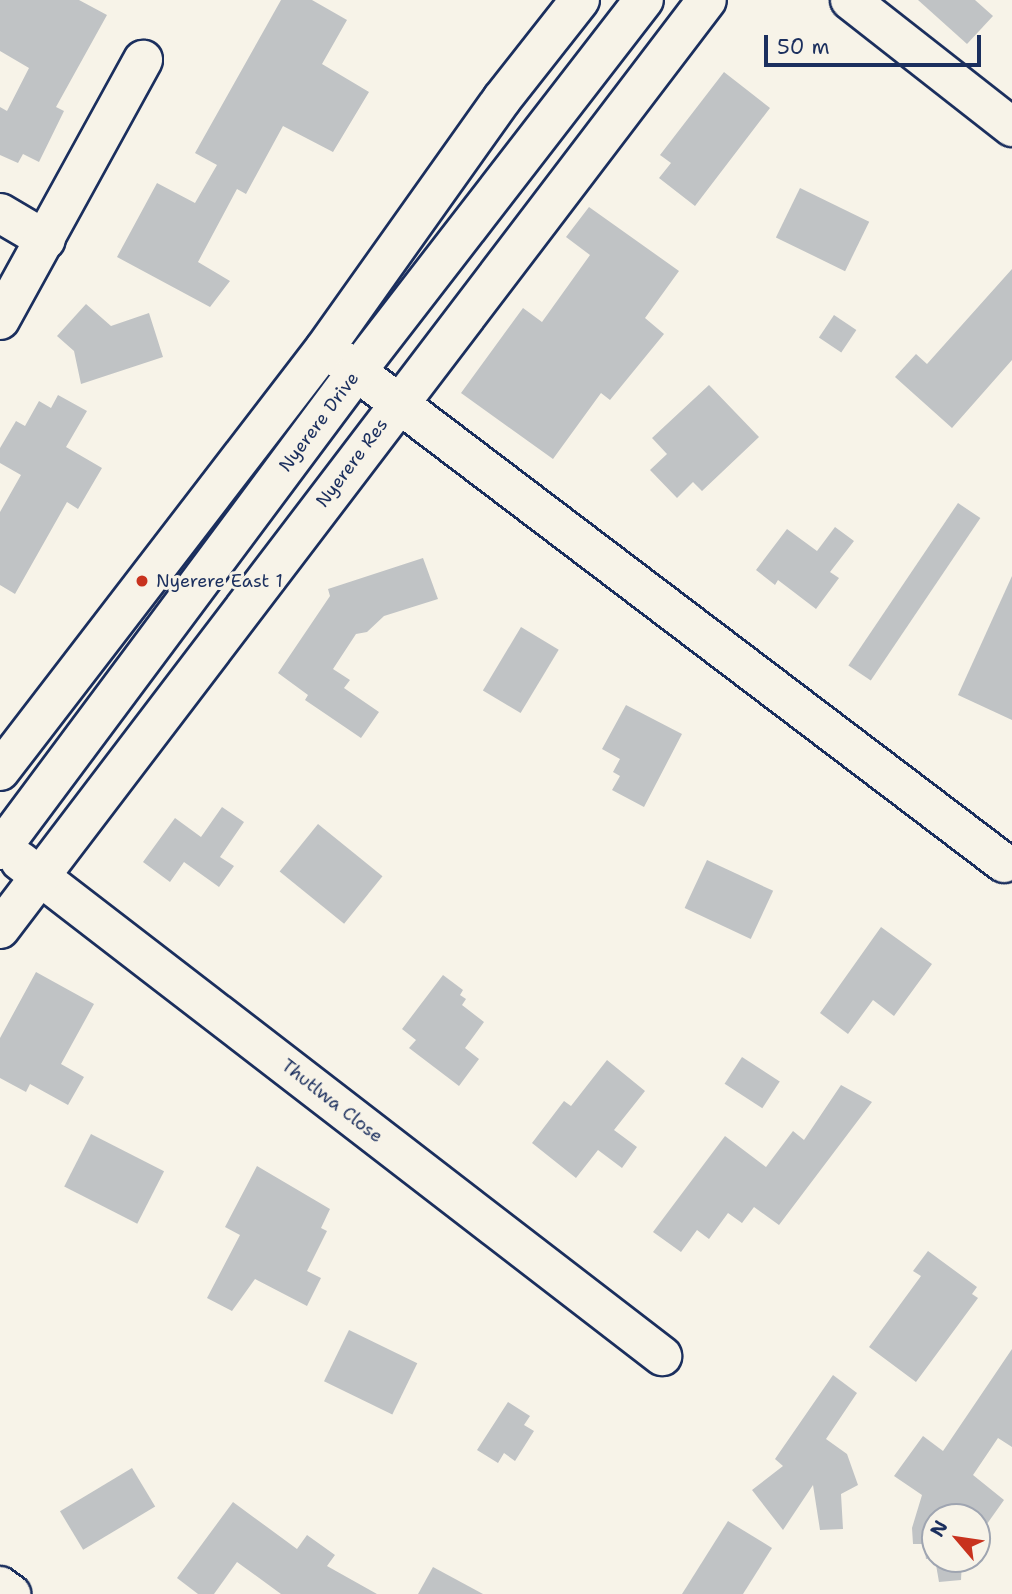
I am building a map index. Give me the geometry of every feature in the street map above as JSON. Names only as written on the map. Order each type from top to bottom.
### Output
[{"type":"street","points":[[3,762],[325,348],[502,99],[580,0]]},
{"type":"street","name":"Nyerere Drive","points":[[0,849],[357,371],[644,0]]},
{"type":"street","name":"Nyerere Res","points":[[0,929],[397,403],[707,0]]},
{"type":"street","points":[[850,0],[1012,127]]},
{"type":"street","points":[[0,320],[143,60]]},
{"type":"street","points":[[0,213],[46,240]]},
{"type":"street","points":[[325,348],[1003,863]]},
{"type":"street","name":"Thutlwa Close","points":[[0,849],[40,874],[662,1356]]},
{"type":"street","points":[[0,1586],[11,1594]]},
{"type":"building","points":[[0,0],[79,0],[107,15],[56,107],[64,111],[39,162],[23,154],[18,163],[0,155],[0,107],[7,111],[29,68],[0,51]]},
{"type":"building","points":[[281,0],[312,0],[347,20],[322,64],[369,92],[333,152],[283,126],[246,194],[237,189],[198,262],[230,281],[210,307],[117,257],[157,183],[195,203],[217,165],[195,153]]},
{"type":"building","points":[[918,0],[975,0],[993,16],[967,44]]},
{"type":"building","points":[[724,72],[770,108],[695,206],[659,178],[671,163],[660,155]]},
{"type":"building","points":[[800,188],[869,222],[845,271],[776,237]]},
{"type":"building","points":[[589,207],[679,271],[645,318],[664,334],[610,400],[601,393],[553,459],[461,393],[523,308],[542,322],[590,255],[566,237]]},
{"type":"building","points":[[1012,269],[1012,360],[952,428],[895,377],[916,354],[927,364]]},
{"type":"building","points":[[86,304],[111,326],[149,313],[163,357],[81,384],[74,351],[57,336]]},
{"type":"building","points":[[834,315],[856,330],[841,352],[819,337]]},
{"type":"building","points":[[709,385],[759,437],[702,491],[693,482],[677,498],[650,470],[667,454],[652,438]]},
{"type":"building","points":[[58,395],[87,411],[66,447],[102,468],[78,509],[67,502],[15,594],[0,585],[0,512],[21,475],[0,463],[0,448],[16,421],[25,426],[39,401],[51,408]]},
{"type":"building","points":[[958,503],[980,518],[871,681],[848,665]]},
{"type":"building","points":[[835,527],[854,541],[830,572],[839,578],[816,609],[778,580],[775,585],[756,570],[787,529],[817,551]]},
{"type":"building","points":[[423,558],[438,599],[384,616],[367,632],[356,634],[333,669],[350,680],[344,688],[379,712],[361,738],[305,700],[308,695],[278,673],[330,596],[328,589]]},
{"type":"building","points":[[1012,576],[1012,720],[958,695]]},
{"type":"building","points":[[521,627],[559,650],[521,713],[483,690]]},
{"type":"building","points":[[626,705],[682,734],[644,807],[612,790],[620,776],[613,772],[620,759],[602,749]]},
{"type":"building","points":[[222,807],[244,822],[220,857],[234,866],[219,887],[184,862],[170,882],[143,862],[175,818],[201,837]]},
{"type":"building","points":[[318,824],[383,876],[344,924],[280,871]]},
{"type":"building","points":[[707,860],[773,891],[751,939],[685,908]]},
{"type":"building","points":[[881,927],[932,964],[894,1016],[873,1000],[848,1034],[820,1013]]},
{"type":"building","points":[[36,972],[94,1004],[61,1064],[84,1077],[68,1105],[30,1084],[26,1092],[0,1078],[0,1038]]},
{"type":"building","points":[[443,975],[463,990],[460,995],[466,999],[462,1005],[484,1022],[465,1048],[479,1059],[459,1086],[409,1048],[416,1040],[402,1029]]},
{"type":"building","points":[[742,1057],[780,1082],[762,1108],[725,1084]]},
{"type":"building","points":[[607,1060],[645,1091],[614,1130],[637,1147],[622,1168],[598,1150],[576,1178],[532,1143],[564,1101],[571,1106]]},
{"type":"building","points":[[841,1085],[872,1102],[779,1225],[754,1207],[742,1223],[728,1213],[709,1239],[697,1230],[681,1252],[653,1232],[725,1136],[766,1167],[793,1131],[804,1140]]},
{"type":"building","points":[[91,1134],[164,1171],[137,1224],[64,1187]]},
{"type":"building","points":[[257,1166],[330,1209],[321,1228],[327,1231],[307,1271],[321,1278],[307,1306],[255,1279],[232,1311],[207,1298],[240,1235],[225,1227]]},
{"type":"building","points":[[928,1251],[977,1287],[972,1294],[978,1298],[916,1382],[869,1347],[921,1276],[913,1271]]},
{"type":"building","points":[[349,1330],[417,1363],[392,1415],[324,1381]]},
{"type":"building","points":[[1012,1349],[1012,1447],[998,1438],[973,1475],[1004,1500],[991,1518],[991,1503],[921,1503],[921,1544],[913,1544],[912,1528],[922,1495],[894,1476],[923,1436],[943,1451]]},
{"type":"building","points":[[833,1375],[857,1393],[826,1439],[847,1454],[858,1485],[841,1494],[843,1529],[820,1530],[813,1485],[783,1530],[752,1490],[783,1466],[775,1459]]},
{"type":"building","points":[[508,1402],[530,1416],[524,1425],[534,1431],[515,1461],[504,1453],[498,1463],[477,1450]]},
{"type":"building","points":[[132,1468],[155,1507],[83,1550],[60,1511]]},
{"type":"building","points":[[233,1502],[297,1549],[307,1535],[335,1555],[327,1566],[377,1594],[281,1594],[237,1562],[214,1594],[198,1594],[177,1578]]},
{"type":"building","points":[[728,1521],[772,1548],[743,1594],[682,1594]]},
{"type":"building","points":[[433,1567],[483,1594],[418,1594]]},
{"type":"building","points":[[937,1573],[961,1573],[961,1580],[939,1582]]},
{"type":"place","name":"Nyerere East 1","points":[[142,581]]}]
